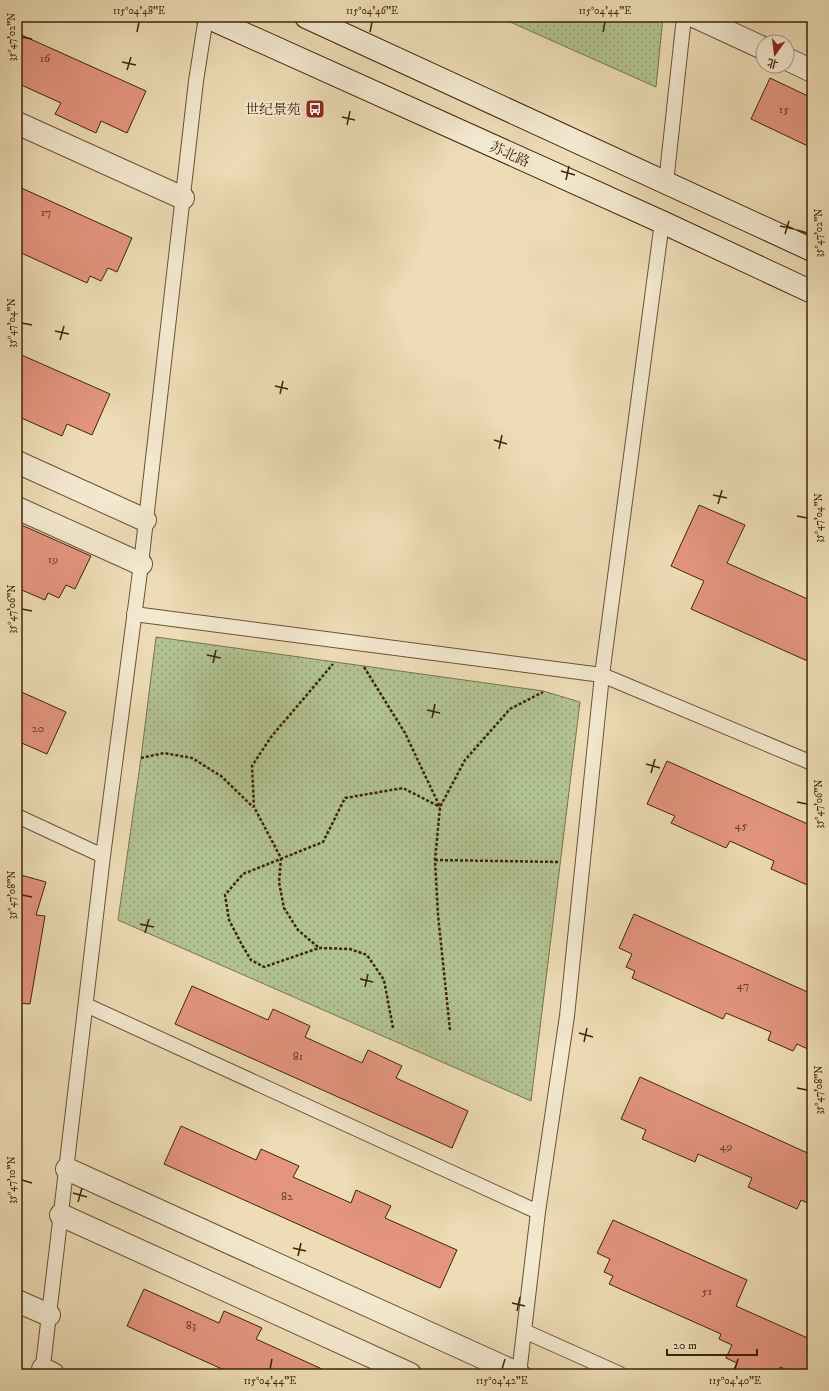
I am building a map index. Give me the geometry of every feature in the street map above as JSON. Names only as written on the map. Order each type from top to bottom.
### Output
[{"type":"street","name":"苏北路","points":[[207,17],[662,222],[812,292]]},
{"type":"street","points":[[306,17],[812,250]]},
{"type":"street","points":[[696,17],[755,44]]},
{"type":"street","points":[[795,63],[812,71]]},
{"type":"street","points":[[17,123],[183,198]]},
{"type":"street","points":[[17,462],[145,520]]},
{"type":"street","points":[[17,508],[141,564]]},
{"type":"street","points":[[67,1169],[519,1374]]},
{"type":"street","points":[[61,1215],[410,1374]]},
{"type":"street","points":[[17,1301],[49,1315]]},
{"type":"lane","points":[[46,1372],[49,1315],[103,856],[141,564],[196,81],[207,17]]},
{"type":"lane","points":[[666,183],[684,17]]},
{"type":"lane","points":[[519,1374],[538,1212],[567,1016],[602,676],[662,222]]},
{"type":"lane","points":[[134,614],[602,676],[812,764]]},
{"type":"lane","points":[[17,816],[103,856]]},
{"type":"lane","points":[[86,1005],[538,1212]]},
{"type":"lane","points":[[524,1331],[620,1374]]},
{"type":"path","points":[[254,807],[252,766],[271,737],[335,662]]},
{"type":"path","points":[[363,666],[405,734],[440,807]]},
{"type":"path","points":[[450,1030],[438,915],[435,860],[440,807],[465,760],[510,709],[543,691]]},
{"type":"path","points":[[141,758],[164,753],[192,758],[221,776],[254,807],[281,858],[279,882],[284,908],[298,930],[319,948]]},
{"type":"path","points":[[393,1028],[384,980],[367,955],[350,949],[319,948],[264,967],[252,960],[229,920],[225,895],[243,874],[323,842],[346,798],[403,788],[440,807]]},
{"type":"path","points":[[435,860],[560,862]]},
{"type":"green space","points":[[499,17],[663,17],[656,87]]},
{"type":"green space","points":[[156,637],[543,691],[580,702],[531,1101],[118,920],[141,758]]},
{"type":"building","points":[[17,33],[146,91],[127,133],[101,121],[96,133],[55,114],[61,103],[17,83]]},
{"type":"building","points":[[770,78],[812,98],[812,148],[751,119]]},
{"type":"building","points":[[17,186],[132,238],[117,272],[108,268],[101,281],[90,276],[87,283],[17,251]]},
{"type":"building","points":[[17,353],[110,394],[92,435],[67,424],[62,436],[17,416]]},
{"type":"building","points":[[699,505],[745,525],[727,563],[812,601],[812,663],[691,609],[704,581],[671,566]]},
{"type":"building","points":[[17,523],[91,556],[75,589],[66,585],[59,598],[48,593],[45,600],[17,588]]},
{"type":"building","points":[[17,690],[66,712],[47,754],[17,741]]},
{"type":"building","points":[[667,761],[812,826],[812,887],[771,869],[774,861],[730,841],[726,848],[671,823],[675,816],[647,804]]},
{"type":"building","points":[[17,874],[46,882],[36,915],[45,916],[30,1004],[17,1003]]},
{"type":"building","points":[[634,914],[812,994],[812,1051],[797,1044],[793,1051],[768,1040],[771,1032],[726,1013],[723,1019],[632,978],[635,971],[626,967],[632,954],[619,948]]},
{"type":"building","points":[[192,986],[268,1020],[273,1009],[310,1026],[305,1037],[362,1063],[368,1050],[402,1066],[396,1078],[468,1111],[452,1148],[175,1024]]},
{"type":"building","points":[[640,1077],[812,1155],[812,1205],[801,1200],[797,1209],[748,1187],[752,1178],[698,1154],[695,1162],[642,1139],[646,1130],[621,1119]]},
{"type":"building","points":[[181,1126],[256,1160],[261,1149],[299,1166],[293,1177],[351,1203],[356,1190],[391,1206],[385,1218],[457,1250],[440,1288],[164,1164]]},
{"type":"building","points":[[613,1220],[747,1280],[736,1306],[812,1340],[812,1374],[797,1374],[780,1367],[776,1374],[731,1374],[737,1363],[726,1358],[732,1345],[719,1339],[721,1334],[609,1284],[613,1276],[604,1272],[610,1259],[597,1253]]},
{"type":"building","points":[[144,1289],[219,1323],[224,1311],[262,1328],[256,1339],[333,1374],[233,1374],[127,1326]]},
{"type":"place","name":"世纪景苑","points":[[315,109]]}]
